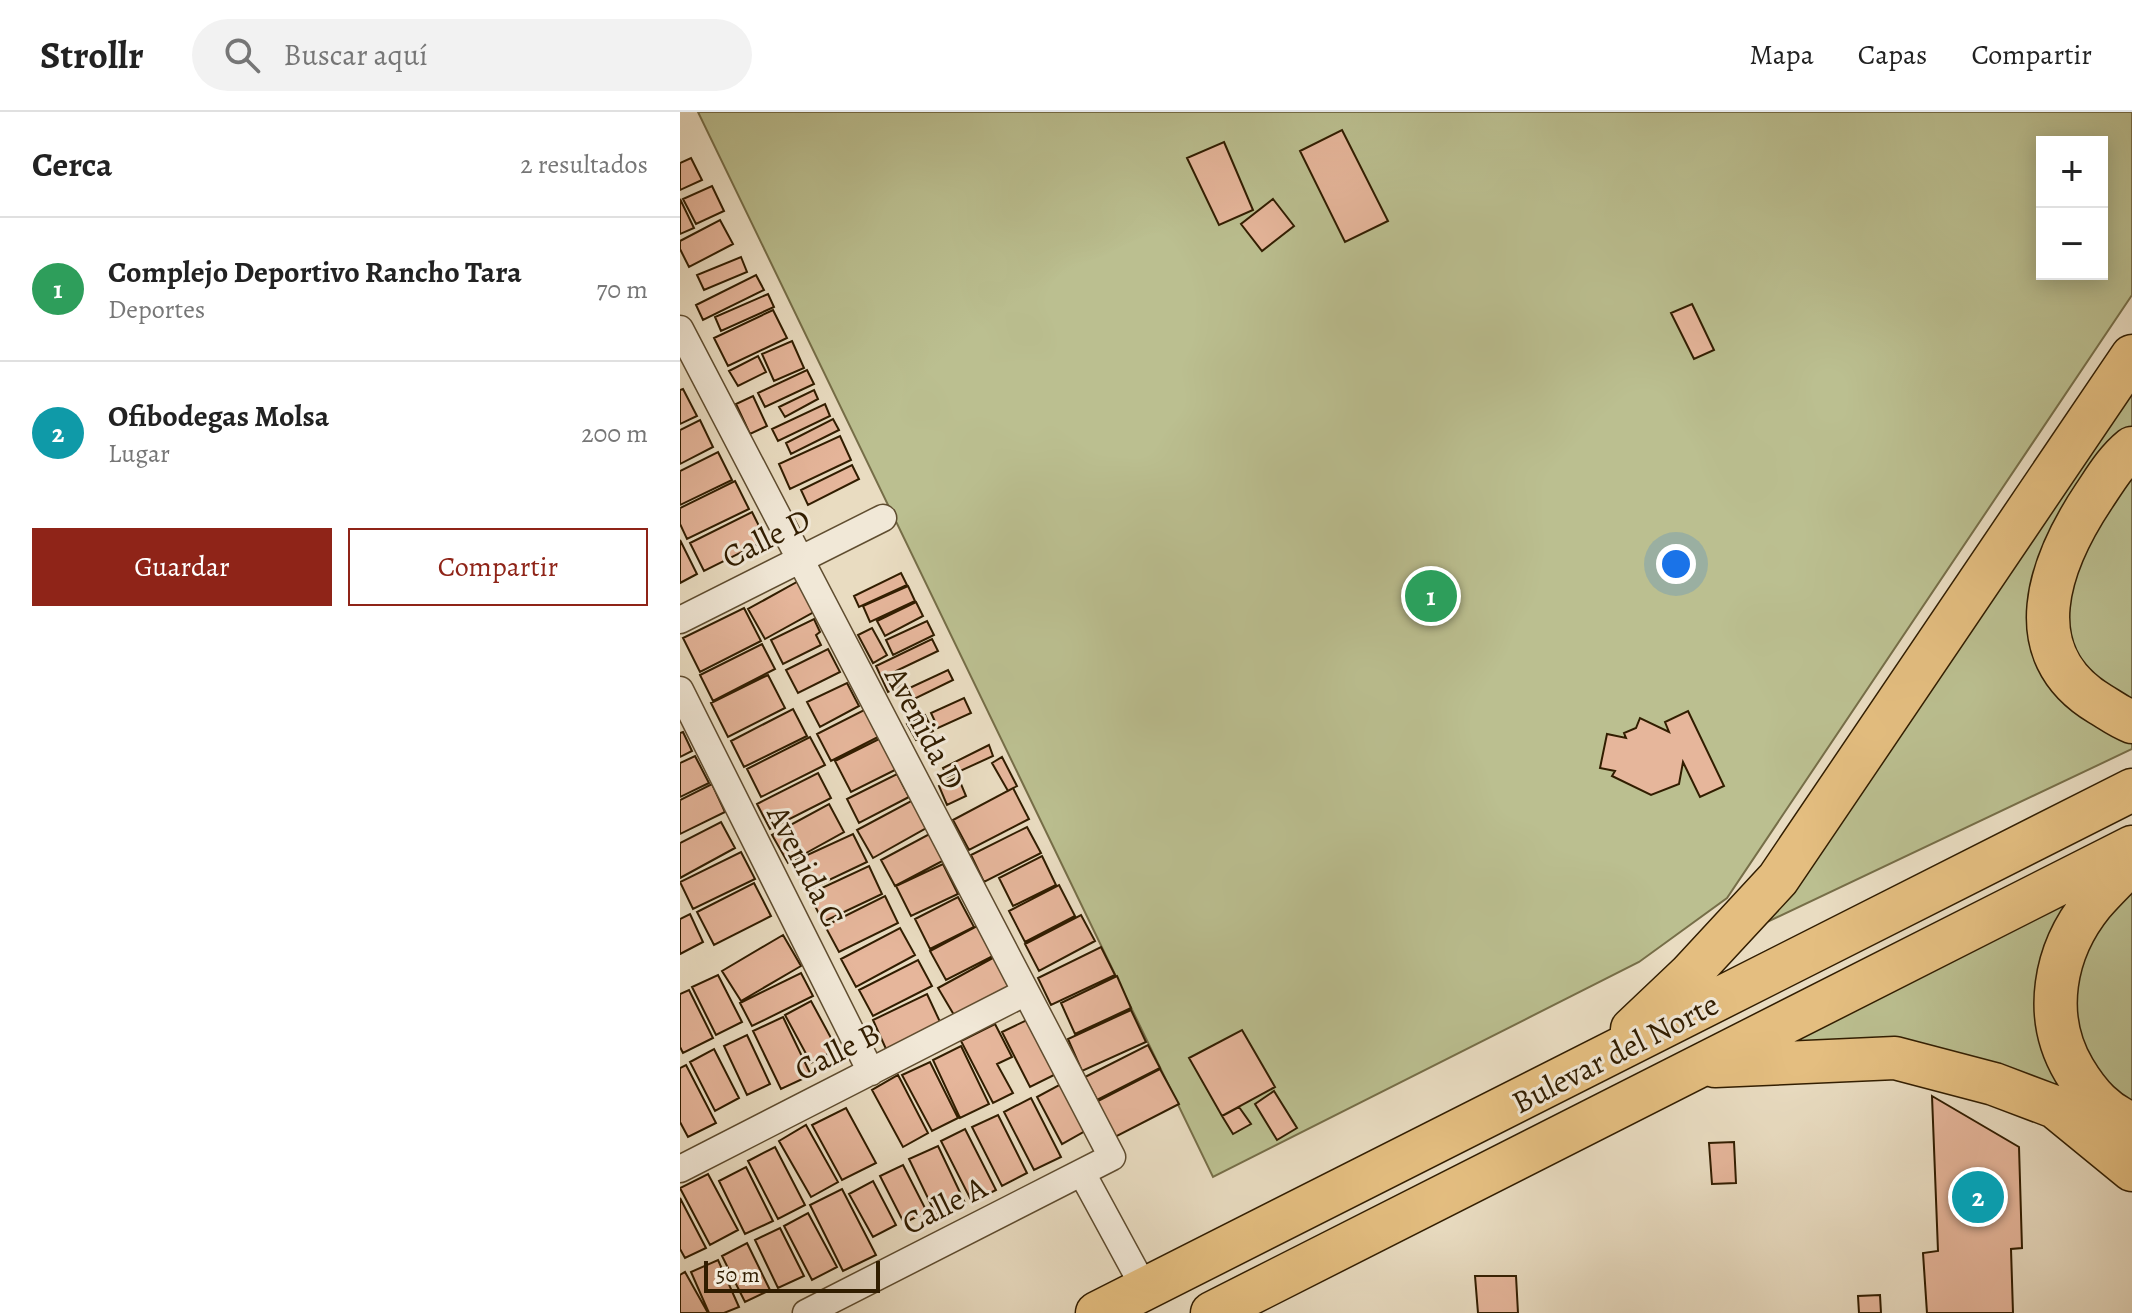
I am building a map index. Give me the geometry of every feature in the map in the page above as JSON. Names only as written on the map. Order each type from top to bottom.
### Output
[{"type":"highway","points":[[1596,1063],[1690,974],[1778,879],[2132,356]]},
{"type":"highway","points":[[2132,448],[2119,459],[2074,525],[2051,582],[2046,623],[2057,663],[2080,692],[2132,722]]},
{"type":"highway","name":"Bulevar del Norte","points":[[1097,1313],[2132,790]]},
{"type":"highway","name":"Bulevar del Norte","points":[[1212,1313],[2132,847]]},
{"type":"highway","points":[[2132,862],[2092,904],[2070,940],[2056,978],[2054,1015],[2067,1058],[2088,1093],[2116,1117],[2132,1124]]},
{"type":"highway","points":[[1694,1067],[1770,1061],[1895,1058],[1994,1084],[2055,1107],[2132,1170]]},
{"type":"street","name":"Avenida D","points":[[680,329],[1112,1157]]},
{"type":"street","name":"Calle D","points":[[680,620],[883,518]]},
{"type":"street","name":"Avenida C","points":[[680,690],[871,1072]]},
{"type":"street","name":"Calle B","points":[[680,1169],[1024,993]]},
{"type":"street","name":"Calle A","points":[[806,1313],[1112,1157]]},
{"type":"street","points":[[1082,1173],[1145,1289]]},
{"type":"green space","points":[[698,112],[2132,112],[2132,295],[1727,898],[1639,962],[1213,1177]]},
{"type":"green space","points":[[2132,371],[2132,434],[2035,610],[2132,732],[2132,749],[1748,931]]},
{"type":"green space","points":[[2132,465],[2132,710],[2068,657],[2062,585]]},
{"type":"green space","points":[[2105,878],[2060,935],[2078,1096],[1755,1054]]},
{"type":"green space","points":[[2132,878],[2132,1114],[2097,1091],[2066,985],[2075,958]]},
{"type":"building","points":[[1342,130],[1388,221],[1345,242],[1300,151]]},
{"type":"building","points":[[1224,142],[1253,210],[1219,225],[1187,158]]},
{"type":"building","points":[[691,158],[702,180],[680,190],[680,163]]},
{"type":"building","points":[[712,186],[724,211],[696,224],[683,199]]},
{"type":"building","points":[[680,199],[694,228],[680,234]]},
{"type":"building","points":[[1273,199],[1294,226],[1262,251],[1241,224]]},
{"type":"building","points":[[720,220],[733,244],[689,267],[680,249],[680,241]]},
{"type":"building","points":[[741,257],[747,272],[704,290],[697,275]]},
{"type":"building","points":[[756,275],[764,290],[703,320],[696,305]]},
{"type":"building","points":[[768,294],[774,307],[721,331],[715,317]]},
{"type":"building","points":[[1692,304],[1714,350],[1694,359],[1671,313]]},
{"type":"building","points":[[773,310],[787,338],[728,366],[714,338]]},
{"type":"building","points":[[792,341],[804,368],[774,381],[762,354]]},
{"type":"building","points":[[758,356],[766,372],[738,386],[729,371]]},
{"type":"building","points":[[807,370],[814,384],[765,407],[758,393]]},
{"type":"building","points":[[683,389],[697,416],[680,424],[680,390]]},
{"type":"building","points":[[814,390],[818,399],[785,417],[779,407]]},
{"type":"building","points":[[753,396],[767,426],[750,434],[736,404]]},
{"type":"building","points":[[825,404],[830,416],[778,441],[772,429]]},
{"type":"building","points":[[833,419],[839,430],[791,454],[786,443]]},
{"type":"building","points":[[700,420],[713,447],[680,464],[680,430]]},
{"type":"building","points":[[840,436],[851,460],[790,489],[779,464]]},
{"type":"building","points":[[718,452],[732,480],[680,505],[680,471]]},
{"type":"building","points":[[852,465],[859,479],[808,505],[801,490]]},
{"type":"building","points":[[735,481],[749,509],[687,539],[680,524],[680,508]]},
{"type":"building","points":[[752,512],[766,540],[704,571],[690,543]]},
{"type":"building","points":[[680,540],[697,574],[680,583]]},
{"type":"building","points":[[901,573],[907,585],[859,607],[854,596]]},
{"type":"building","points":[[804,578],[821,608],[765,639],[748,609]]},
{"type":"building","points":[[908,586],[915,601],[870,622],[863,606]]},
{"type":"building","points":[[916,602],[923,616],[885,636],[877,621]]},
{"type":"building","points":[[744,608],[761,641],[700,672],[683,638]]},
{"type":"building","points":[[814,619],[820,632],[816,635],[821,645],[783,664],[771,640]]},
{"type":"building","points":[[927,621],[934,635],[893,655],[886,640]]},
{"type":"building","points":[[872,628],[887,655],[873,663],[858,635]]},
{"type":"building","points":[[932,639],[938,651],[896,671],[902,685],[888,692],[876,666]]},
{"type":"building","points":[[762,644],[775,669],[713,701],[700,675]]},
{"type":"building","points":[[828,649],[840,672],[798,693],[786,670]]},
{"type":"building","points":[[948,670],[953,680],[908,702],[903,691]]},
{"type":"building","points":[[768,675],[785,708],[728,737],[711,703]]},
{"type":"building","points":[[847,683],[859,706],[820,727],[807,702]]},
{"type":"building","points":[[964,698],[971,713],[938,728],[931,713]]},
{"type":"building","points":[[870,707],[884,734],[831,761],[817,734]]},
{"type":"building","points":[[793,709],[807,736],[744,767],[731,741]]},
{"type":"building","points":[[1688,711],[1724,786],[1700,797],[1683,762],[1679,784],[1651,795],[1612,776],[1615,771],[1600,768],[1607,734],[1626,738],[1624,733],[1636,728],[1640,718],[1669,732],[1665,722]]},
{"type":"building","points":[[925,715],[933,731],[916,740],[907,724]]},
{"type":"building","points":[[683,732],[692,751],[680,757],[680,733]]},
{"type":"building","points":[[889,734],[905,765],[851,792],[835,761]]},
{"type":"building","points":[[810,737],[825,765],[761,797],[747,769]]},
{"type":"building","points":[[989,745],[993,756],[947,777],[943,768]]},
{"type":"building","points":[[695,756],[709,783],[680,797],[680,763]]},
{"type":"building","points":[[1002,757],[1017,786],[1008,791],[992,763]]},
{"type":"building","points":[[818,773],[831,798],[770,829],[757,804]]},
{"type":"building","points":[[897,774],[909,797],[859,823],[847,799]]},
{"type":"building","points":[[958,777],[966,796],[947,805],[939,786]]},
{"type":"building","points":[[712,784],[725,812],[680,834],[680,800]]},
{"type":"building","points":[[1013,788],[1029,819],[969,850],[953,820]]},
{"type":"building","points":[[913,800],[928,827],[873,858],[857,830]]},
{"type":"building","points":[[829,804],[844,832],[788,863],[772,835]]},
{"type":"building","points":[[721,822],[735,848],[680,878],[680,843]]},
{"type":"building","points":[[1027,827],[1041,853],[984,882],[971,855]]},
{"type":"building","points":[[935,831],[950,857],[895,886],[881,860]]},
{"type":"building","points":[[853,834],[867,862],[806,891],[792,862]]},
{"type":"building","points":[[741,852],[755,879],[693,909],[680,882]]},
{"type":"building","points":[[1042,856],[1056,885],[1013,906],[999,878]]},
{"type":"building","points":[[943,864],[958,894],[911,916],[896,886]]},
{"type":"building","points":[[869,866],[882,894],[823,922],[809,894]]},
{"type":"building","points":[[754,883],[771,916],[714,945],[697,912]]},
{"type":"building","points":[[1059,885],[1075,916],[1025,942],[1009,911]]},
{"type":"building","points":[[885,896],[898,923],[839,952],[825,926]]},
{"type":"building","points":[[958,897],[974,927],[930,949],[915,919]]},
{"type":"building","points":[[690,914],[703,942],[680,954],[680,919]]},
{"type":"building","points":[[1081,915],[1095,941],[1039,971],[1025,944]]},
{"type":"building","points":[[977,926],[993,956],[946,980],[930,951]]},
{"type":"building","points":[[900,928],[915,955],[856,987],[841,959]]},
{"type":"building","points":[[783,935],[801,966],[741,1001],[722,971]]},
{"type":"building","points":[[1101,947],[1115,975],[1051,1005],[1038,978]]},
{"type":"building","points":[[1000,954],[1018,987],[957,1020],[938,988]]},
{"type":"building","points":[[918,960],[932,986],[873,1016],[859,990]]},
{"type":"building","points":[[801,973],[813,996],[752,1026],[740,1003]]},
{"type":"building","points":[[718,975],[742,1022],[716,1035],[692,987]]},
{"type":"building","points":[[1117,976],[1131,1008],[1075,1034],[1061,1003]]},
{"type":"building","points":[[689,990],[713,1038],[683,1053],[680,1047],[680,994]]},
{"type":"building","points":[[927,994],[941,1024],[886,1049],[873,1020]]},
{"type":"building","points":[[811,1001],[837,1049],[811,1063],[785,1015]]},
{"type":"building","points":[[1131,1010],[1146,1042],[1082,1071],[1068,1039]]},
{"type":"building","points":[[783,1017],[811,1075],[781,1089],[753,1031]]},
{"type":"building","points":[[1029,1019],[1056,1074],[1030,1087],[1002,1032]]},
{"type":"building","points":[[995,1024],[1012,1057],[997,1064],[1013,1093],[993,1103],[961,1041]]},
{"type":"building","points":[[1242,1030],[1275,1087],[1222,1116],[1189,1058]]},
{"type":"building","points":[[747,1035],[770,1084],[747,1095],[724,1046]]},
{"type":"building","points":[[1148,1045],[1160,1068],[1097,1100],[1085,1077]]},
{"type":"building","points":[[961,1046],[989,1104],[960,1118],[933,1060]]},
{"type":"building","points":[[714,1049],[739,1098],[715,1111],[690,1062]]},
{"type":"building","points":[[930,1062],[958,1118],[932,1131],[902,1075]]},
{"type":"building","points":[[686,1065],[716,1123],[688,1137],[680,1122],[680,1068]]},
{"type":"building","points":[[1160,1069],[1179,1104],[1115,1137],[1096,1102]]},
{"type":"building","points":[[898,1075],[928,1133],[903,1147],[872,1090]]},
{"type":"building","points":[[1061,1084],[1085,1131],[1062,1144],[1037,1097]]},
{"type":"building","points":[[1274,1091],[1297,1128],[1277,1140],[1255,1104]]},
{"type":"building","points":[[1932,1096],[2019,1147],[2022,1248],[2011,1249],[2013,1313],[1927,1313],[1923,1253],[1938,1251]]},
{"type":"building","points":[[1031,1098],[1061,1157],[1034,1170],[1004,1112]]},
{"type":"building","points":[[1239,1107],[1251,1124],[1233,1134],[1222,1116]]},
{"type":"building","points":[[846,1108],[876,1163],[842,1180],[812,1125]]},
{"type":"building","points":[[998,1115],[1027,1173],[1002,1186],[972,1127]]},
{"type":"building","points":[[806,1125],[838,1182],[811,1197],[779,1141]]},
{"type":"building","points":[[965,1129],[996,1190],[972,1202],[941,1141]]},
{"type":"building","points":[[1734,1142],[1736,1183],[1712,1184],[1709,1143]]},
{"type":"building","points":[[938,1146],[966,1205],[938,1219],[909,1159]]},
{"type":"building","points":[[775,1147],[805,1205],[778,1219],[748,1161]]},
{"type":"building","points":[[903,1165],[927,1212],[904,1223],[880,1176]]},
{"type":"building","points":[[746,1167],[773,1221],[745,1234],[719,1181]]},
{"type":"building","points":[[708,1174],[738,1230],[710,1245],[680,1188]]},
{"type":"building","points":[[873,1181],[896,1225],[873,1237],[849,1194]]},
{"type":"building","points":[[842,1189],[876,1255],[843,1271],[810,1205]]},
{"type":"building","points":[[680,1198],[706,1248],[685,1258],[680,1249]]},
{"type":"building","points":[[808,1213],[837,1267],[812,1280],[784,1226]]},
{"type":"building","points":[[780,1228],[804,1276],[778,1288],[755,1240]]},
{"type":"building","points":[[747,1243],[770,1290],[745,1302],[722,1256]]},
{"type":"building","points":[[718,1260],[739,1307],[724,1313],[709,1313],[691,1272]]},
{"type":"building","points":[[685,1272],[708,1313],[680,1313],[680,1275]]},
{"type":"building","points":[[1475,1276],[1516,1276],[1518,1313],[1478,1313]]},
{"type":"building","points":[[1880,1295],[1881,1313],[1859,1313],[1858,1296]]},
{"type":"place","name":"Complejo Deportivo Rancho Tara","points":[[1431,596]]},
{"type":"place","name":"Ofibodegas Molsa","points":[[1978,1197]]}]
